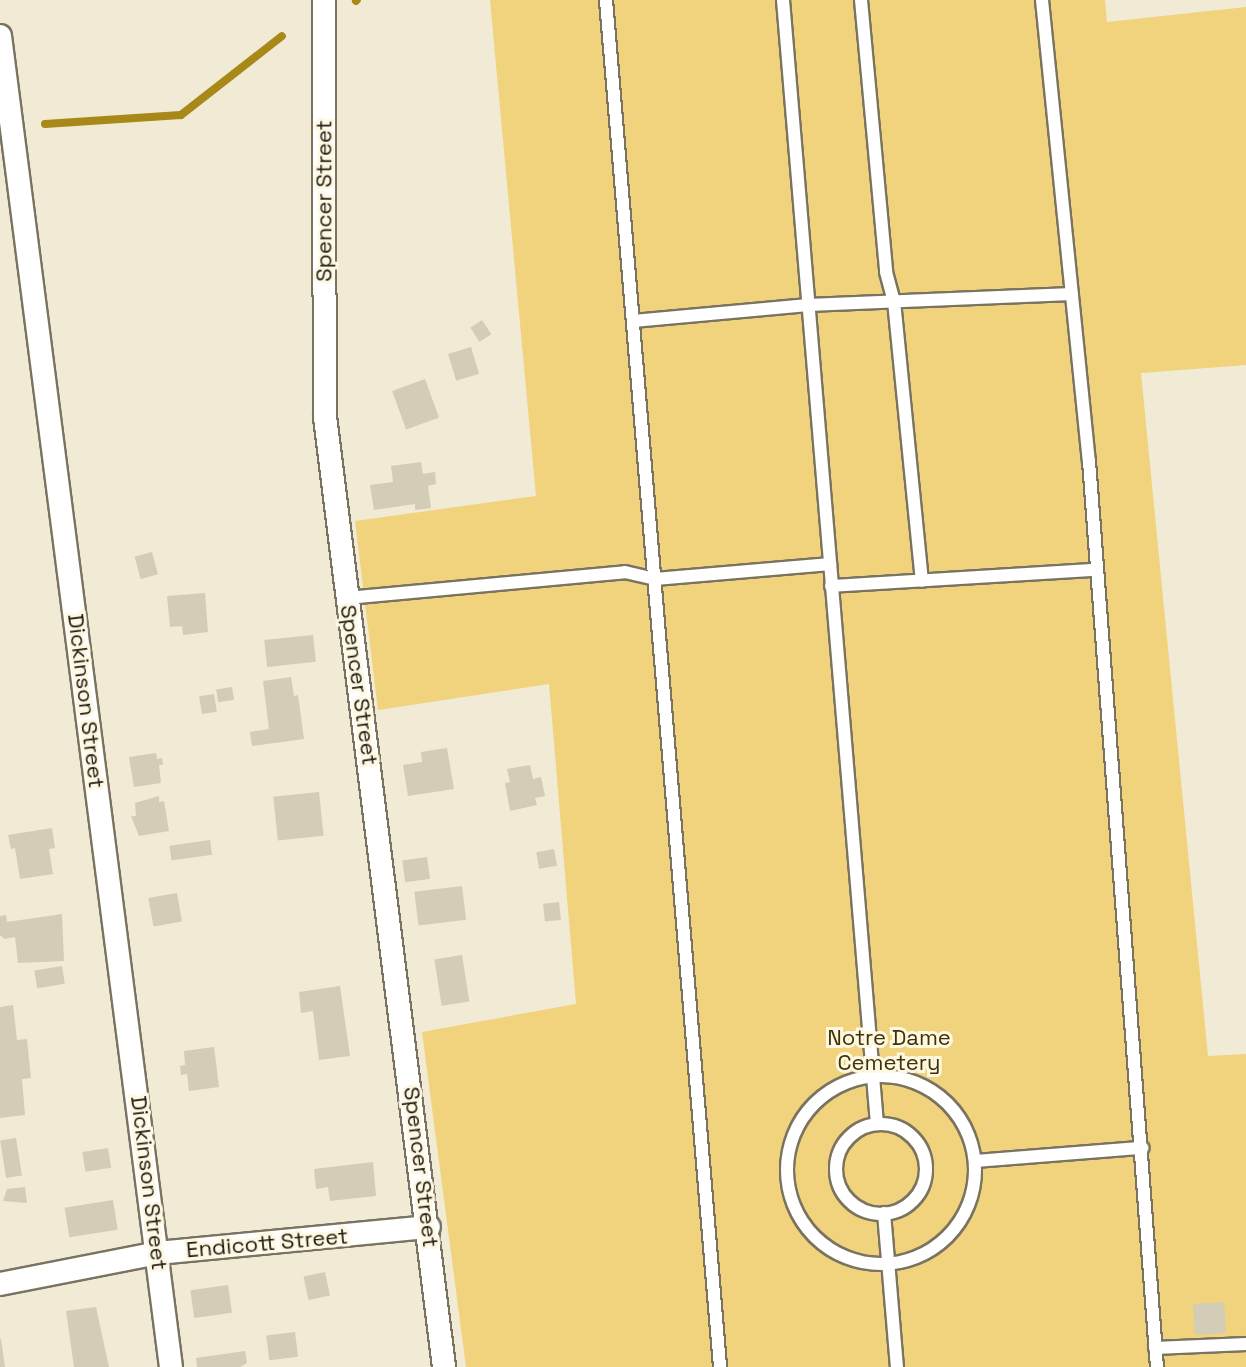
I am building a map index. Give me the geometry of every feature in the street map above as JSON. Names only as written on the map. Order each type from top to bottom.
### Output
[{"type":"street","name":"Spencer Street","points":[[324,0],[325,417],[429,1227],[444,1367]]},
{"type":"street","name":"Dickinson Street","points":[[0,36],[171,1367]]},
{"type":"street","name":"Endicott Street","points":[[0,1284],[158,1253],[429,1227]]},
{"type":"lane","points":[[606,0],[720,1367]]},
{"type":"lane","points":[[783,0],[877,1124]]},
{"type":"lane","points":[[861,0],[886,272],[894,301],[922,581]]},
{"type":"lane","points":[[1042,0],[1089,461],[1094,570],[1142,1148],[1157,1367]]},
{"type":"lane","points":[[633,321],[808,305],[1072,294]]},
{"type":"lane","points":[[347,598],[625,572],[655,579],[830,564]]},
{"type":"lane","points":[[831,586],[1094,570]]},
{"type":"lane","points":[[873,1075],[895,1076],[919,1083],[940,1096],[958,1114],[969,1136],[975,1161],[974,1186],[966,1211],[952,1232],[933,1249],[889,1265],[862,1263],[822,1244],[795,1209],[788,1188],[790,1143],[811,1105],[848,1080],[873,1075]]},
{"type":"lane","points":[[877,1124],[891,1125],[909,1135],[922,1151],[925,1165],[924,1179],[910,1203],[884,1213],[855,1205],[837,1180],[836,1164],[844,1143],[862,1128],[877,1124]]},
{"type":"lane","points":[[975,1161],[1142,1148]]},
{"type":"lane","points":[[884,1213],[897,1367]]},
{"type":"lane","points":[[1155,1348],[1246,1344]]},
{"type":"green space","name":"Notre Dame Cemetery","points":[[490,0],[1105,0],[1107,22],[1246,7],[1246,365],[1141,373],[1208,1056],[1246,1054],[1246,1367],[466,1367],[422,1032],[576,1004],[549,684],[378,710],[355,521],[536,496]]},
{"type":"building","points":[[482,320],[491,334],[480,342],[470,328]]},
{"type":"building","points":[[471,347],[479,374],[456,381],[448,354]]},
{"type":"building","points":[[425,379],[439,418],[406,429],[392,391]]},
{"type":"building","points":[[421,462],[423,474],[435,472],[436,484],[428,486],[431,508],[415,510],[415,504],[374,510],[370,485],[393,482],[391,466]]},
{"type":"building","points":[[152,552],[158,574],[141,579],[135,557]]},
{"type":"building","points":[[205,593],[208,632],[183,635],[182,626],[170,627],[167,596]]},
{"type":"building","points":[[313,635],[316,662],[267,667],[264,640]]},
{"type":"building","points":[[291,677],[294,696],[298,695],[304,739],[252,746],[250,732],[269,729],[263,681]]},
{"type":"building","points":[[232,687],[234,700],[218,702],[216,690]]},
{"type":"building","points":[[214,694],[217,712],[202,714],[199,696]]},
{"type":"building","points":[[447,748],[454,789],[408,796],[403,765],[422,762],[421,752]]},
{"type":"building","points":[[156,753],[157,759],[162,758],[163,765],[159,765],[161,783],[134,787],[129,757]]},
{"type":"building","points":[[530,765],[533,779],[541,777],[545,796],[535,798],[537,805],[510,811],[505,783],[510,782],[507,769]]},
{"type":"building","points":[[319,792],[324,836],[278,841],[273,797]]},
{"type":"building","points":[[159,796],[159,802],[164,801],[169,831],[139,836],[131,816],[136,816],[135,803]]},
{"type":"building","points":[[52,828],[55,848],[49,849],[53,874],[20,879],[15,848],[11,849],[8,835]]},
{"type":"building","points":[[210,840],[212,855],[171,861],[169,846]]},
{"type":"building","points":[[554,849],[557,866],[539,869],[536,852]]},
{"type":"building","points":[[427,857],[430,879],[405,882],[402,860]]},
{"type":"building","points":[[462,886],[466,920],[419,926],[414,892]]},
{"type":"building","points":[[177,893],[182,922],[153,927],[148,898]]},
{"type":"building","points":[[559,902],[561,920],[545,922],[543,904]]},
{"type":"building","points":[[62,914],[64,961],[18,963],[15,937],[4,939],[0,935],[0,916],[6,915],[7,922]]},
{"type":"building","points":[[462,955],[469,1001],[442,1006],[434,959]]},
{"type":"building","points":[[62,966],[65,984],[37,988],[34,970]]},
{"type":"building","points":[[340,986],[350,1056],[319,1060],[313,1011],[301,1013],[299,992]]},
{"type":"building","points":[[13,1005],[17,1040],[27,1039],[31,1078],[22,1079],[25,1115],[0,1118],[0,1007]]},
{"type":"building","points":[[214,1047],[219,1087],[189,1091],[187,1074],[181,1075],[180,1066],[185,1065],[184,1051]]},
{"type":"building","points":[[16,1138],[22,1176],[6,1178],[0,1141]]},
{"type":"building","points":[[108,1148],[111,1168],[85,1172],[82,1152]]},
{"type":"building","points":[[373,1162],[376,1196],[330,1201],[328,1187],[316,1189],[314,1169]]},
{"type":"building","points":[[25,1187],[27,1203],[3,1201],[7,1189]]},
{"type":"building","points":[[113,1200],[118,1230],[69,1237],[65,1208]]},
{"type":"building","points":[[325,1272],[330,1295],[308,1300],[303,1277]]},
{"type":"building","points":[[228,1285],[232,1313],[194,1318],[190,1290]]},
{"type":"building","points":[[1224,1302],[1226,1333],[1195,1335],[1193,1304]]},
{"type":"building","points":[[96,1307],[109,1367],[74,1367],[66,1311]]},
{"type":"building","points":[[295,1332],[298,1357],[269,1360],[266,1336]]},
{"type":"building","points":[[1,1339],[5,1367],[0,1367]]},
{"type":"building","points":[[245,1351],[247,1363],[240,1367],[197,1367],[196,1358]]},
{"type":"waterway","points":[[45,124],[181,115],[282,36]]}]
